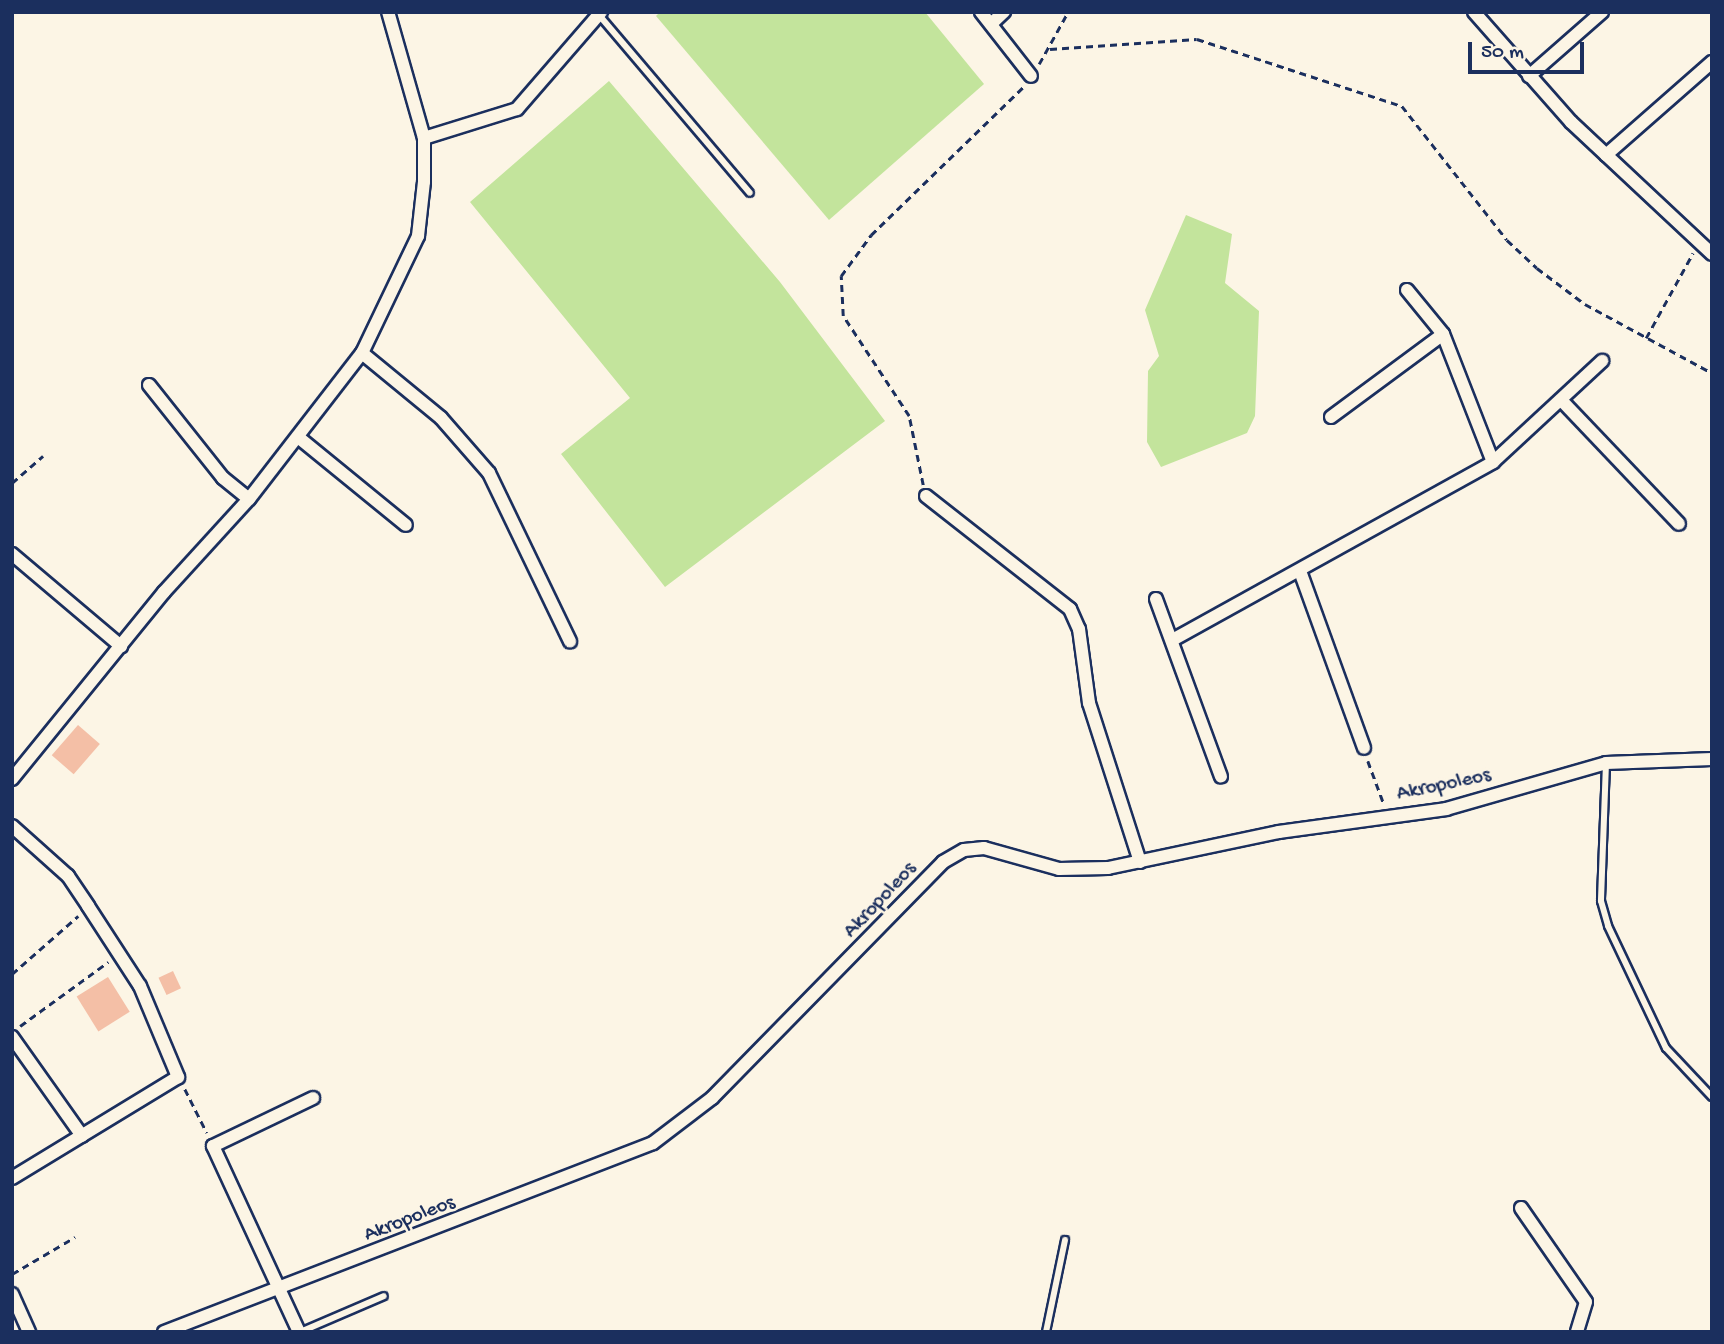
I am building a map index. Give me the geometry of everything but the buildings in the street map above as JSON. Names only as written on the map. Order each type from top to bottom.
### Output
[{"type":"street","points":[[12,779],[121,646],[249,499],[362,353],[418,236],[424,138],[388,12]]},
{"type":"street","points":[[981,12],[1031,76]]},
{"type":"street","points":[[991,24],[1004,12]]},
{"type":"street","points":[[1474,12],[1528,76],[1606,155],[1698,244],[1712,254]]},
{"type":"street","points":[[1528,76],[1602,12]]},
{"type":"street","points":[[424,138],[517,109],[599,13]]},
{"type":"street","points":[[1606,155],[1708,71]]},
{"type":"street","points":[[1408,290],[1443,334],[1493,463]]},
{"type":"street","points":[[1331,417],[1443,334]]},
{"type":"street","points":[[362,353],[441,418],[489,473],[570,641]]},
{"type":"street","points":[[1174,639],[1493,463],[1563,402],[1602,361]]},
{"type":"street","points":[[149,385],[223,478],[249,499]]},
{"type":"street","points":[[1563,402],[1679,524]]},
{"type":"street","points":[[298,437],[406,525]]},
{"type":"street","points":[[926,496],[1070,609],[1079,629],[1089,703],[1140,862]]},
{"type":"street","points":[[12,554],[121,646]]},
{"type":"street","points":[[1300,571],[1364,748]]},
{"type":"street","points":[[1156,599],[1174,639],[1221,777]]},
{"type":"street","name":"Akropoleos","points":[[164,1332],[606,1165],[670,1132],[953,855],[984,848],[1073,869],[1140,862],[1446,809],[1606,764],[1712,759]]},
{"type":"street","points":[[12,826],[68,876],[88,906],[140,986],[178,1077],[12,1178]]},
{"type":"street","points":[[12,1034],[82,1136]]},
{"type":"street","points":[[299,1332],[214,1146],[313,1098]]},
{"type":"street","points":[[1521,1208],[1586,1302],[1577,1332]]},
{"type":"street","points":[[12,1294],[29,1332]]},
{"type":"lane","points":[[599,13],[750,193]]},
{"type":"lane","points":[[1606,764],[1601,901],[1608,926],[1666,1048],[1712,1097]]},
{"type":"lane","points":[[1046,1332],[1066,1240]]},
{"type":"lane","points":[[299,1332],[384,1296]]},
{"type":"path","points":[[926,496],[909,416],[843,316],[841,276],[871,235],[1010,105],[1050,49],[1068,12]]},
{"type":"path","points":[[1050,49],[1197,39],[1402,106],[1507,240],[1585,304],[1712,373]]},
{"type":"path","points":[[1646,338],[1698,244]]},
{"type":"path","points":[[12,483],[43,456]]},
{"type":"path","points":[[1364,748],[1389,817]]},
{"type":"path","points":[[12,974],[88,906]]},
{"type":"path","points":[[12,1034],[119,954]]},
{"type":"path","points":[[178,1077],[214,1146]]},
{"type":"path","points":[[12,1274],[75,1237]]},
{"type":"green space","points":[[660,12],[925,12],[984,84],[829,220],[656,16]]},
{"type":"green space","points":[[609,81],[780,282],[885,421],[665,587],[561,454],[630,398],[470,202]]},
{"type":"green space","points":[[1186,215],[1232,234],[1225,283],[1259,311],[1255,416],[1247,433],[1161,467],[1147,442],[1148,371],[1159,356],[1145,310]]}]
